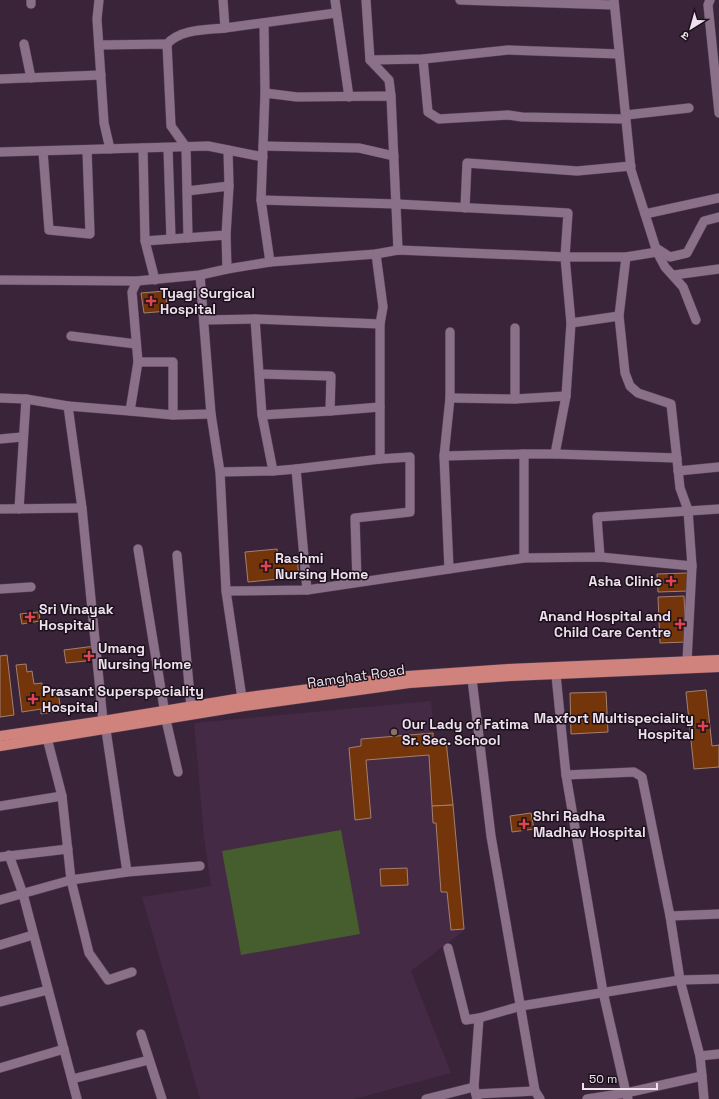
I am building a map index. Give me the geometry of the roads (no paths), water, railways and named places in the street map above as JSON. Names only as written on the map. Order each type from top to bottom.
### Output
[{"type":"main road","name":"Ramghat Road","points":[[0,746],[165,715],[408,676],[509,669],[719,660]]},
{"type":"main road","name":"Ramghat Road","points":[[165,715],[191,707],[408,683],[719,667]]},
{"type":"main road","name":"Ramghat Road","points":[[0,736],[104,726]]},
{"type":"street","points":[[99,0],[97,18],[104,123],[110,149]]},
{"type":"street","points":[[224,0],[225,28]]},
{"type":"street","points":[[335,0],[349,96]]},
{"type":"street","points":[[366,0],[370,60],[389,80],[397,204],[398,250]]},
{"type":"street","points":[[460,0],[614,2],[631,166],[657,250],[665,267],[674,275],[683,287],[696,320]]},
{"type":"street","points":[[710,0],[708,6],[719,113]]},
{"type":"street","points":[[99,45],[167,44],[173,38],[182,33],[264,24],[336,13]]},
{"type":"street","points":[[264,24],[265,93],[261,200],[270,262]]},
{"type":"street","points":[[24,44],[31,78]]},
{"type":"street","points":[[167,44],[171,126],[186,147],[188,238]]},
{"type":"street","points":[[370,60],[423,59],[508,50],[619,54]]},
{"type":"street","points":[[423,59],[428,112],[439,119],[508,115],[522,117],[626,117],[689,108]]},
{"type":"street","points":[[0,78],[101,75]]},
{"type":"street","points":[[377,96],[389,80]]},
{"type":"street","points":[[265,93],[297,97],[391,96]]},
{"type":"street","points":[[0,152],[208,146],[263,156]]},
{"type":"street","points":[[263,146],[359,148],[394,156]]},
{"type":"street","points":[[143,148],[145,241],[155,280]]},
{"type":"street","points":[[168,148],[171,239]]},
{"type":"street","points":[[43,151],[49,230],[90,234],[88,150]]},
{"type":"street","points":[[226,269],[226,235],[229,186],[228,150]]},
{"type":"street","points":[[465,208],[467,163],[577,171],[631,166]]},
{"type":"street","points":[[187,191],[229,186]]},
{"type":"street","points":[[645,214],[719,198]]},
{"type":"street","points":[[261,200],[397,204],[568,213],[565,257],[571,323],[566,396],[555,454]]},
{"type":"street","points":[[0,280],[137,282],[200,276],[226,269],[270,262],[376,254],[398,250],[565,257],[626,257],[657,250],[670,257],[688,253],[704,221],[719,217]]},
{"type":"street","points":[[145,241],[226,235]]},
{"type":"street","points":[[376,254],[383,306],[380,324],[380,459]]},
{"type":"street","points":[[626,257],[619,316],[625,373],[630,386],[638,393],[671,404],[680,488],[688,510],[692,566],[686,661]]},
{"type":"street","points":[[674,275],[719,269]]},
{"type":"street","points":[[200,276],[205,320],[211,414],[220,472],[226,591],[243,702]]},
{"type":"street","points":[[130,412],[138,362],[132,292],[137,282]]},
{"type":"street","points":[[571,323],[619,316]]},
{"type":"street","points":[[205,320],[255,319],[380,324]]},
{"type":"street","points":[[255,319],[262,415],[273,471]]},
{"type":"street","points":[[515,328],[515,399]]},
{"type":"street","points":[[449,569],[444,456],[450,398],[450,332]]},
{"type":"street","points":[[71,336],[136,344]]},
{"type":"street","points":[[138,362],[172,362],[173,415]]},
{"type":"street","points":[[260,374],[331,376],[330,411]]},
{"type":"street","points":[[450,398],[515,399],[566,396]]},
{"type":"street","points":[[0,398],[26,398],[68,406],[130,412],[173,415],[211,414]]},
{"type":"street","points":[[19,509],[22,437],[26,398]]},
{"type":"street","points":[[68,406],[82,508],[104,726],[127,872]]},
{"type":"street","points":[[262,415],[380,407]]},
{"type":"street","points":[[0,440],[22,437]]},
{"type":"street","points":[[524,454],[524,558]]},
{"type":"street","points":[[444,456],[555,454],[677,458]]},
{"type":"street","points":[[220,472],[273,471],[410,457],[410,512],[354,518],[357,582]]},
{"type":"street","points":[[678,471],[719,467]]},
{"type":"street","points":[[296,469],[307,590]]},
{"type":"street","points":[[0,510],[82,508]]},
{"type":"street","points":[[600,557],[597,517],[719,509]]},
{"type":"street","points":[[138,549],[165,715],[178,772]]},
{"type":"street","points":[[177,555],[191,707]]},
{"type":"street","points":[[226,591],[307,590],[524,558],[600,557],[692,566]]},
{"type":"street","points":[[0,589],[31,587]]},
{"type":"street","points":[[556,675],[566,775],[603,992],[627,1096]]},
{"type":"street","points":[[426,1099],[476,1093],[538,1095],[491,836],[472,679]]},
{"type":"street","points":[[46,738],[62,796],[71,880],[89,953],[108,980],[132,972]]},
{"type":"street","points":[[566,775],[634,772],[642,777],[670,916],[680,980],[700,1056],[704,1099]]},
{"type":"street","points":[[0,806],[62,796]]},
{"type":"street","points":[[68,848],[5,856],[22,894],[34,935],[76,1099]]},
{"type":"street","points":[[0,900],[71,880],[127,872],[200,866]]},
{"type":"street","points":[[670,916],[719,914]]},
{"type":"street","points":[[0,945],[34,935]]},
{"type":"street","points":[[448,948],[466,1020],[479,1018],[521,1006],[603,992],[680,980],[719,979]]},
{"type":"street","points":[[0,1002],[48,990]]},
{"type":"street","points":[[476,1093],[479,1018]]},
{"type":"street","points":[[141,1034],[162,1099]]},
{"type":"street","points":[[0,1068],[64,1049]]},
{"type":"street","points":[[700,1056],[719,1054]]},
{"type":"street","points":[[72,1079],[150,1060]]},
{"type":"street","points":[[586,1099],[627,1096],[702,1076]]},
{"type":"place","name":"Tyagi Surgical Hospital","points":[[151,301]]},
{"type":"place","name":"Rashmi Nursing Home","points":[[266,566]]},
{"type":"place","name":"Asha Clinic","points":[[671,581]]},
{"type":"place","name":"Sri Vinayak Hospital","points":[[30,617]]},
{"type":"place","name":"Anand Hospital and Child Care Centre","points":[[680,624]]},
{"type":"place","name":"Umang Nursing Home","points":[[89,656]]},
{"type":"place","name":"Prasant Superspeciality Hospital","points":[[33,699]]},
{"type":"place","name":"Maxfort Multispeciality Hospital","points":[[703,726]]},
{"type":"place","name":"Our Lady of Fatima Sr. Sec. School","points":[[394,732]]},
{"type":"place","name":"Shri Radha Madhav Hospital","points":[[524,824]]}]
